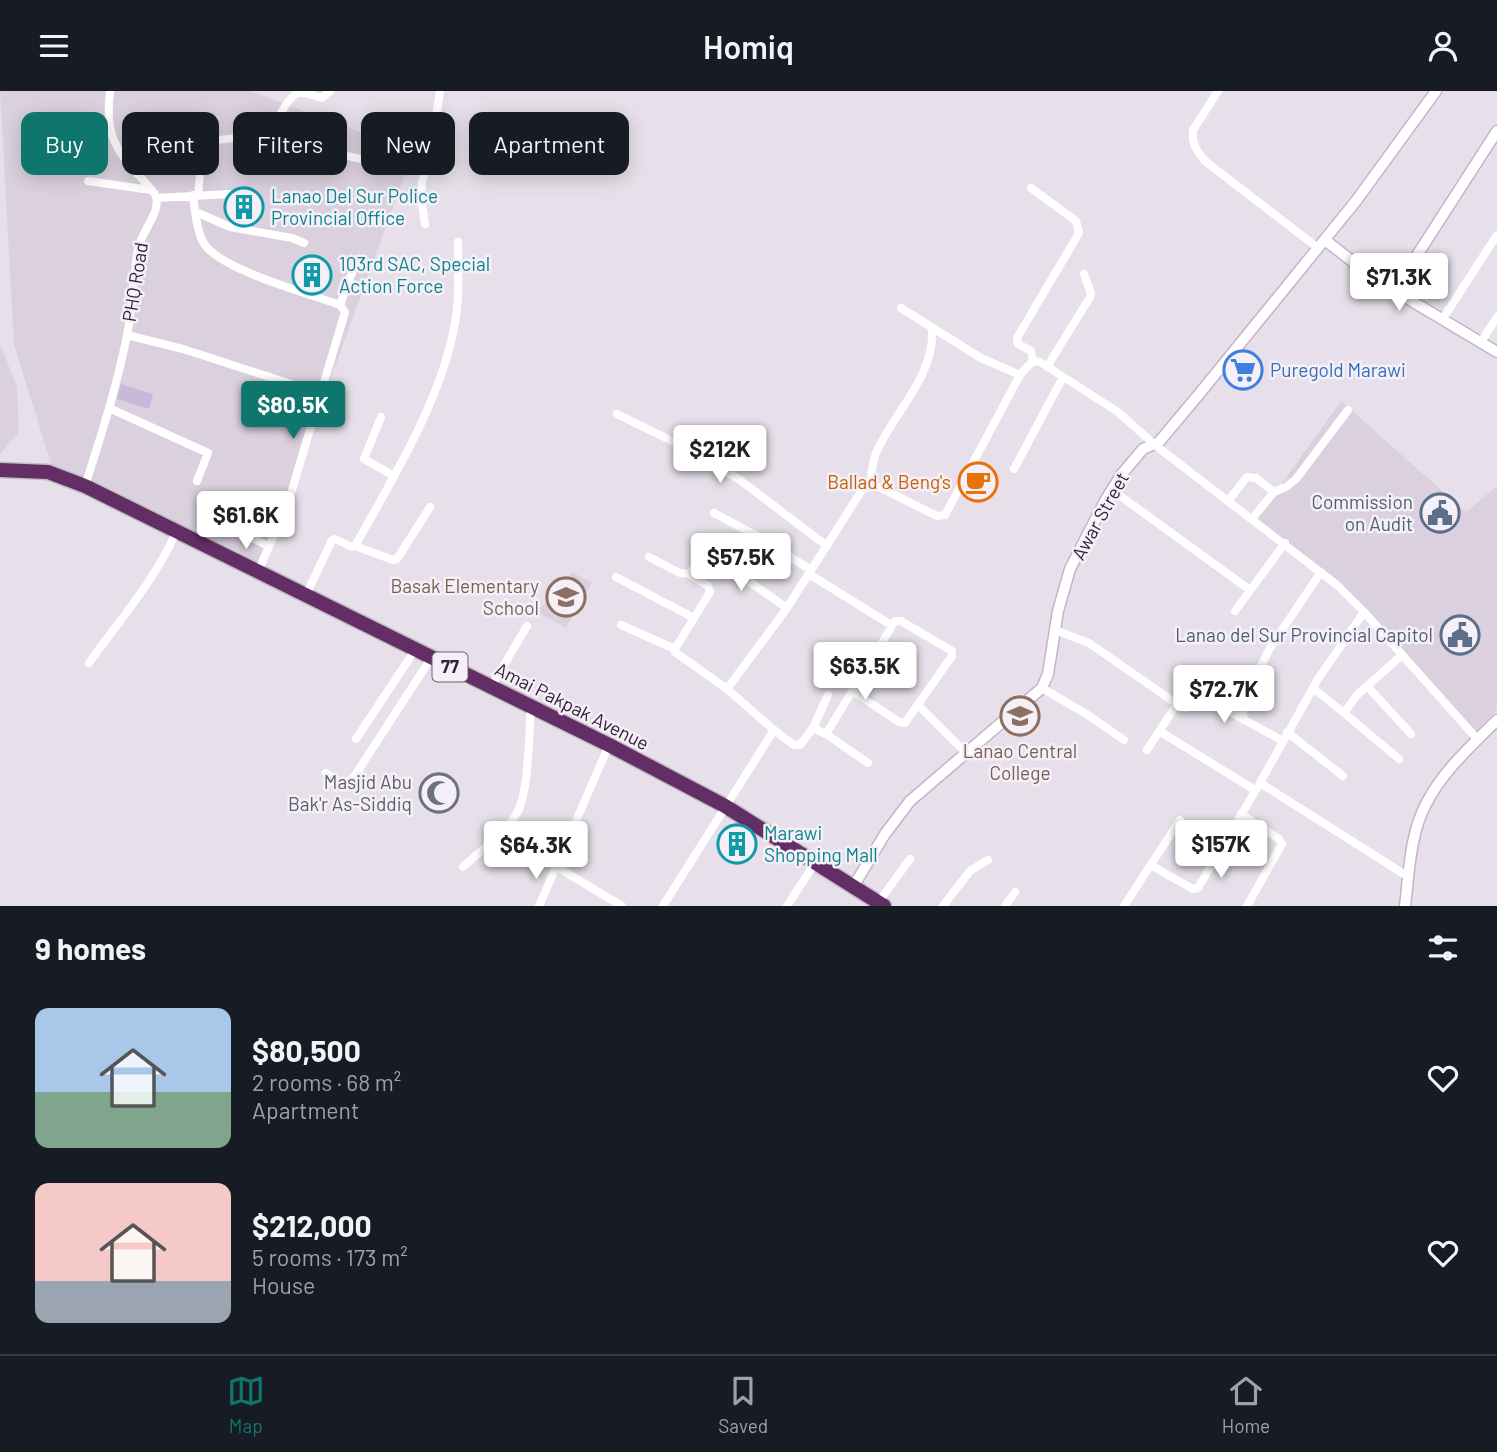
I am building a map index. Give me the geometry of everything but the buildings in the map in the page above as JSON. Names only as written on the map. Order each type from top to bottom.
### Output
[{"type":"highway","name":"Amai Pakpak Avenue","points":[[0,470],[48,472],[85,486],[609,744],[725,806],[881,904]]},
{"type":"street","points":[[110,91],[108,113],[112,138],[122,155]]},
{"type":"street","points":[[282,112],[293,96],[299,93],[321,98],[330,91]]},
{"type":"street","points":[[425,224],[422,182],[431,150],[440,91]]},
{"type":"street","points":[[1218,91],[1193,130],[1192,138],[1205,161],[1322,244],[1394,291],[1497,352]]},
{"type":"street","name":"Awar Street","points":[[1042,688],[1052,660],[1058,611],[1070,569],[1112,489],[1138,454],[1155,445],[1322,244],[1436,91]]},
{"type":"street","points":[[1394,291],[1494,144],[1497,131]]},
{"type":"street","points":[[233,139],[206,144],[200,163],[195,195],[203,242],[221,260],[340,305],[345,317],[289,500],[258,572]]},
{"type":"street","points":[[138,175],[154,194]]},
{"type":"street","points":[[88,181],[154,194],[229,194]]},
{"type":"street","points":[[1031,188],[1076,221],[1079,233],[1017,338],[1018,344],[1031,352],[1034,361],[1118,412],[1155,445],[1321,572],[1364,612],[1478,740]]},
{"type":"street","name":"PHQ Road","points":[[85,486],[109,408],[127,335],[139,242],[158,206],[154,194]]},
{"type":"street","points":[[196,212],[230,227],[292,238],[304,243]]},
{"type":"street","points":[[1442,320],[1497,235]]},
{"type":"street","points":[[355,546],[394,476],[429,404],[447,355],[457,310],[458,242]]},
{"type":"street","points":[[340,305],[353,270]]},
{"type":"street","points":[[1047,367],[1090,297],[1084,274]]},
{"type":"street","points":[[901,308],[981,358],[1020,375]]},
{"type":"street","points":[[1481,342],[1497,317]]},
{"type":"street","points":[[870,485],[874,456],[924,370],[932,349],[932,329]]},
{"type":"street","points":[[127,335],[183,349],[322,394]]},
{"type":"street","points":[[870,485],[937,516],[945,515],[1020,375],[1034,361]]},
{"type":"street","points":[[1014,469],[1063,377]]},
{"type":"street","points":[[109,408],[208,453],[197,481]]},
{"type":"street","points":[[1252,519],[1274,492],[1296,479],[1348,410]]},
{"type":"street","points":[[617,414],[740,479],[827,545]]},
{"type":"street","points":[[381,417],[364,460],[394,476]]},
{"type":"street","points":[[1228,501],[1247,477],[1256,478],[1274,492]]},
{"type":"street","points":[[727,689],[787,608],[862,490],[870,485]]},
{"type":"street","points":[[1112,489],[1250,590]]},
{"type":"street","points":[[306,595],[332,540],[397,559],[430,507]]},
{"type":"street","points":[[714,513],[757,536],[891,625]]},
{"type":"street","points":[[237,530],[268,546]]},
{"type":"street","points":[[89,663],[156,573],[176,532]]},
{"type":"street","points":[[1235,611],[1285,543]]},
{"type":"street","points":[[689,575],[704,553],[787,608]]},
{"type":"street","points":[[649,557],[689,575],[710,590],[675,649]]},
{"type":"street","points":[[1244,720],[1242,704],[1268,652],[1321,572]]},
{"type":"street","points":[[616,577],[694,618]]},
{"type":"street","points":[[1152,866],[1192,889],[1198,888],[1312,688],[1364,612]]},
{"type":"street","points":[[826,734],[895,621],[901,621],[952,651],[952,656],[906,722],[901,723],[854,692]]},
{"type":"street","points":[[621,625],[675,649],[680,658],[727,689],[774,730],[798,746],[804,743],[813,728],[828,695]]},
{"type":"street","points":[[491,687],[527,626]]},
{"type":"street","points":[[1055,630],[1089,643],[1177,704],[1186,708],[1200,700],[1208,700],[1283,741]]},
{"type":"street","points":[[356,739],[415,650]]},
{"type":"street","points":[[1344,713],[1367,686],[1402,655]]},
{"type":"street","points":[[326,773],[345,783],[354,777],[432,658]]},
{"type":"street","points":[[1367,686],[1410,734]]},
{"type":"street","points":[[853,887],[901,812],[926,787],[1042,688],[1124,740]]},
{"type":"street","points":[[1312,688],[1399,759]]},
{"type":"street","points":[[1147,750],[1177,704]]},
{"type":"street","points":[[918,705],[966,753]]},
{"type":"street","points":[[463,866],[506,827],[519,811],[527,760],[531,706]]},
{"type":"street","points":[[1405,906],[1415,833],[1426,803],[1441,782],[1497,720]]},
{"type":"street","points":[[813,728],[867,763]]},
{"type":"street","points":[[663,906],[774,730]]},
{"type":"street","points":[[1159,731],[1407,876]]},
{"type":"street","points":[[1287,732],[1343,776]]},
{"type":"street","points":[[539,906],[609,744]]},
{"type":"street","points":[[1241,814],[1279,839],[1282,844],[1247,906]]},
{"type":"street","points":[[1124,906],[1180,820]]},
{"type":"street","points":[[881,904],[910,859]]},
{"type":"street","points":[[943,906],[970,871],[988,860]]},
{"type":"street","points":[[787,906],[815,863]]},
{"type":"street","points":[[555,866],[622,906]]},
{"type":"street","points":[[1005,906],[1015,892]]},
{"type":"shaded area","points":[[0,91],[251,91],[307,112],[233,112],[233,175],[347,175],[347,127],[361,132],[361,175],[405,175],[286,502],[256,565],[53,470],[14,345]]},
{"type":"shaded area","points":[[0,344],[17,387],[19,432],[0,454]]},
{"type":"shaded area","points":[[121,384],[153,394],[149,409],[117,399]]},
{"type":"shaded area","points":[[1341,401],[1466,512],[1497,486],[1497,710],[1473,734],[1361,603],[1257,518]]},
{"type":"shaded area","name":"Basak Elementary School","points":[[572,572],[592,583],[566,628],[537,612]]},
{"type":"place","name":"Lanao Del Sur Police Provincial Office","points":[[244,207]]},
{"type":"place","name":"103rd SAC, Special Action Force","points":[[312,275]]},
{"type":"place","name":"Puregold Marawi","points":[[1243,370]]},
{"type":"place","name":"Ballad & Beng's","points":[[978,482]]},
{"type":"place","name":"Commission on Audit","points":[[1440,513]]},
{"type":"place","name":"Basak Elementary School","points":[[566,597]]},
{"type":"place","name":"Lanao del Sur Provincial Capitol","points":[[1460,635]]},
{"type":"place","name":"Lanao Central College","points":[[1020,716]]},
{"type":"place","name":"Masjid Abu Bak'r As-Siddiq","points":[[439,793]]},
{"type":"place","name":"Marawi Shopping Mall","points":[[737,844]]}]
